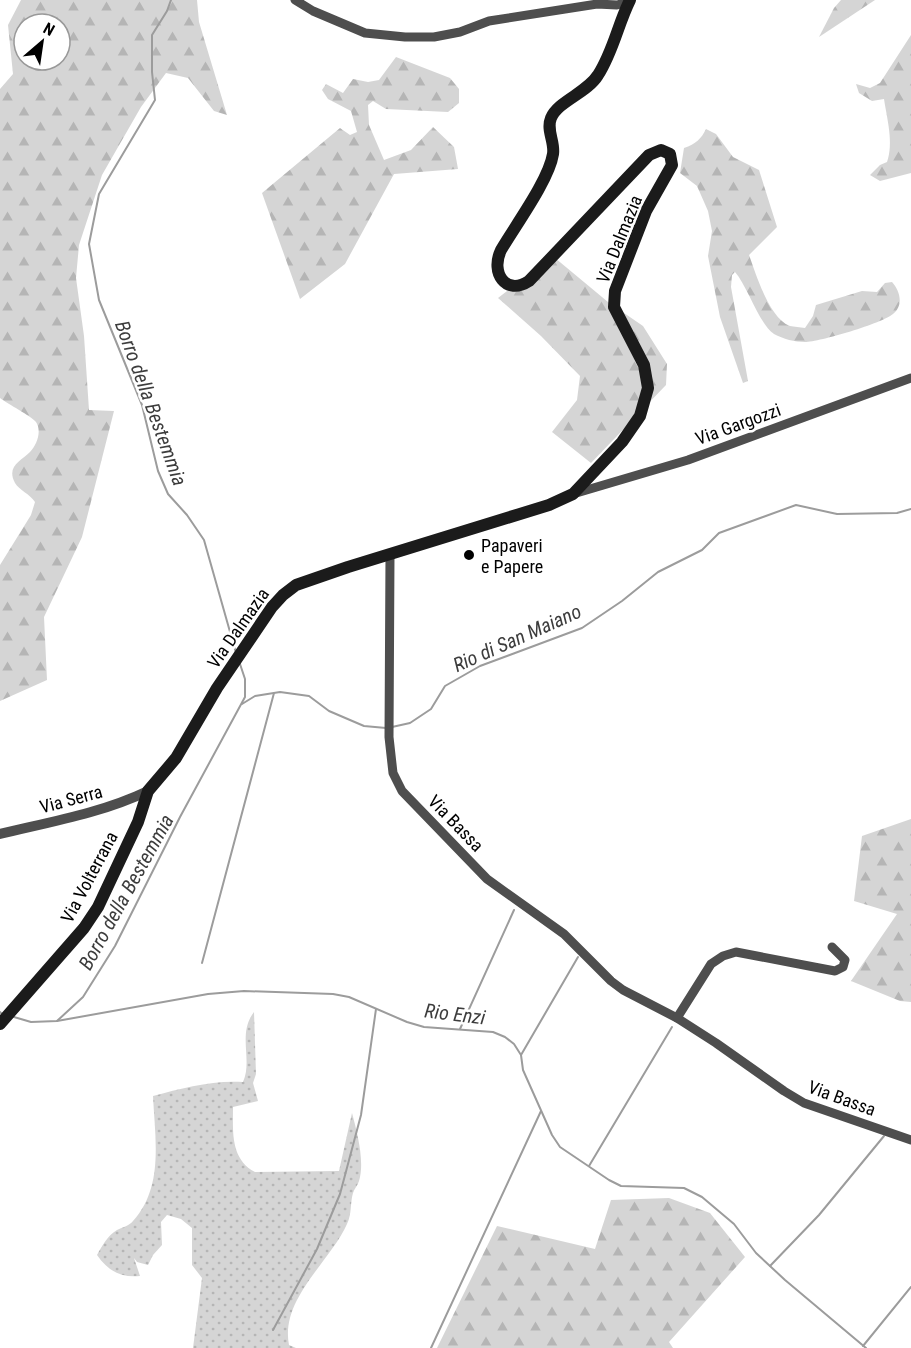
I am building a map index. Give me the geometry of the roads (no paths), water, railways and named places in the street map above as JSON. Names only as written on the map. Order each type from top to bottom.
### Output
[{"type":"main road","name":"Via Dalmazia","points":[[148,791],[176,758],[272,607],[296,585],[510,519],[573,494],[622,442],[640,416],[648,388],[644,365],[614,307],[615,291],[646,211],[672,165],[670,154],[661,150],[649,155],[535,276],[523,285],[509,284],[503,280],[498,276],[496,264],[501,250],[549,170],[554,152],[549,126],[552,116],[597,77],[630,1]]},
{"type":"main road","name":"Via Volterrana","points":[[0,1024],[66,951],[98,907],[138,822],[148,791]]},
{"type":"street","points":[[295,0],[313,11],[365,33],[405,37],[434,37],[460,32],[489,21],[597,4],[617,5],[630,1]]},
{"type":"street","name":"Via Gargozzi","points":[[573,494],[688,460],[911,378]]},
{"type":"street","name":"Via Bassa","points":[[390,555],[389,738],[393,773],[402,791],[487,879],[564,934],[610,981],[623,990],[677,1018],[784,1092],[804,1103],[911,1140]]},
{"type":"street","name":"Via Serra","points":[[0,834],[68,818],[129,800],[148,791]]},
{"type":"street","points":[[677,1018],[711,964],[723,956],[736,952],[836,971],[843,967],[845,960],[832,947]]},
{"type":"waterway","name":"Borro della Bestemmia","points":[[171,0],[152,35],[155,100],[99,194],[89,244],[99,300],[142,405],[158,471],[168,494],[187,515],[204,540],[236,653]]},
{"type":"waterway","name":"Rio di San Maiano","points":[[392,727],[410,723],[431,709],[445,686],[480,666],[582,628],[622,601],[658,572],[702,550],[719,533],[796,505],[837,514],[897,513],[911,509]]},
{"type":"waterway","name":"Borro della Bestemmia","points":[[57,1021],[83,997],[115,946],[180,817],[245,697],[245,679],[240,664]]},
{"type":"waterway","name":"Rio di San Maiano","points":[[242,704],[255,696],[280,692],[309,696],[329,711],[364,726],[386,728]]},
{"type":"waterway","points":[[202,963],[274,693]]},
{"type":"waterway","points":[[460,1029],[514,910]]},
{"type":"waterway","points":[[521,1055],[578,957]]},
{"type":"waterway","name":"Rio Enzi","points":[[14,1017],[31,1022],[57,1021],[208,994],[244,991],[333,994],[349,997],[424,1027],[493,1032],[514,1044],[521,1055],[523,1070],[552,1135],[560,1147],[621,1186],[684,1188],[702,1197],[734,1224],[756,1253],[785,1280],[866,1348]]},
{"type":"waterway","points":[[273,1330],[317,1249],[340,1194],[361,1115],[376,1009]]},
{"type":"waterway","points":[[589,1166],[672,1027]]},
{"type":"waterway","points":[[431,1348],[541,1111]]},
{"type":"waterway","points":[[770,1266],[819,1215],[884,1136]]},
{"type":"waterway","points":[[863,1346],[911,1287]]},
{"type":"place","name":"Papaveri e Papere","points":[[469,555]]}]
